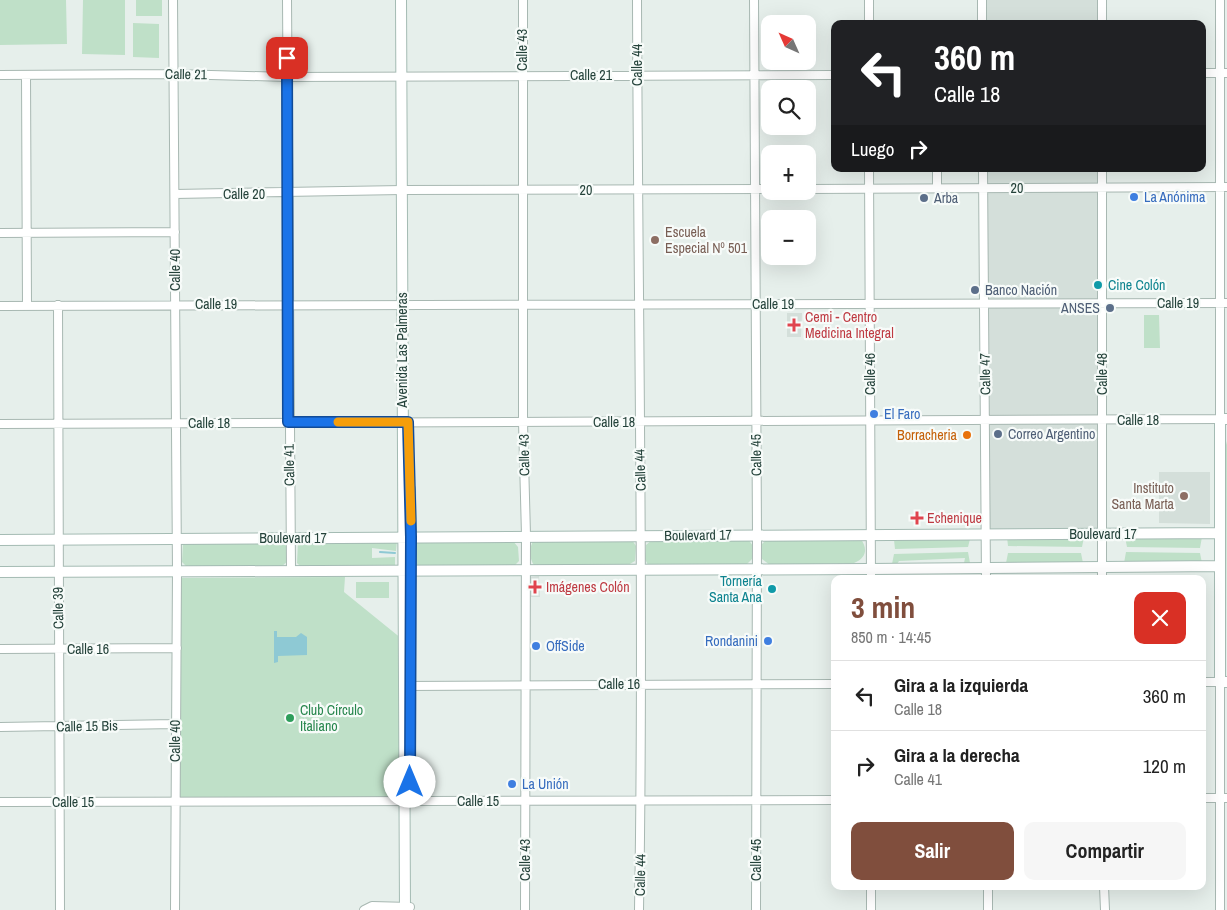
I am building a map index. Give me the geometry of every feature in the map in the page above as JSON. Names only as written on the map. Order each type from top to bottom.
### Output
[{"type":"main road","name":"Avenida Las Palmeras","points":[[401,0],[405,191],[408,909]]},
{"type":"main road","name":"Avenida Las Palmeras","points":[[404,76],[407,0]]},
{"type":"main road","points":[[1223,419],[1220,566],[1224,682]]},
{"type":"main road","name":"Boulevard 17","points":[[0,540],[175,540],[526,535],[870,536],[1220,533]]},
{"type":"main road","points":[[0,572],[291,569],[757,569],[871,574],[986,574],[1102,567],[1220,566]]},
{"type":"street","name":"Calle 40","points":[[173,0],[176,304],[175,540],[177,571],[177,648],[174,724],[174,910]]},
{"type":"street","name":"Calle 41","points":[[288,0],[288,422],[291,569]]},
{"type":"street","name":"Calle 43","points":[[523,0],[523,422],[526,535],[524,910]]},
{"type":"street","name":"Calle 44","points":[[637,0],[639,422],[642,536],[639,910]]},
{"type":"street","name":"Calle 45","points":[[754,0],[757,535],[756,910]]},
{"type":"street","points":[[868,0],[869,20]]},
{"type":"street","points":[[982,0],[982,20]]},
{"type":"street","points":[[1102,0],[1102,20]]},
{"type":"street","points":[[1220,0],[1223,73],[1223,419]]},
{"type":"street","points":[[1206,73],[1223,73]]},
{"type":"street","name":"Calle 21","points":[[0,75],[175,74],[287,77],[831,75]]},
{"type":"street","points":[[26,75],[26,306]]},
{"type":"street","name":"Calle 46","points":[[869,172],[871,574]]},
{"type":"street","points":[[937,172],[937,188]]},
{"type":"street","name":"Calle 47","points":[[983,172],[986,574]]},
{"type":"street","name":"Calle 48","points":[[1102,172],[1102,575]]},
{"type":"street","name":"20","points":[[816,189],[1223,187]]},
{"type":"street","name":"20","points":[[405,191],[761,189]]},
{"type":"street","name":"Calle 20","points":[[175,194],[405,191]]},
{"type":"street","points":[[0,233],[175,232]]},
{"type":"street","name":"Calle 19","points":[[0,306],[176,304],[405,306],[1223,303]]},
{"type":"street","name":"Calle 39","points":[[58,305],[57,539],[60,910]]},
{"type":"street","name":"Calle 18","points":[[0,424],[1223,419]]},
{"type":"street","name":"Calle 16","points":[[0,649],[177,648]]},
{"type":"street","points":[[1206,682],[1224,682],[1224,798],[1220,910]]},
{"type":"street","name":"Calle 16","points":[[407,686],[831,684]]},
{"type":"street","name":"Calle 15 Bis","points":[[0,727],[174,724]]},
{"type":"street","points":[[1206,798],[1224,798]]},
{"type":"street","name":"Calle 15","points":[[0,802],[831,800]]},
{"type":"street","points":[[871,890],[871,910]]},
{"type":"street","points":[[988,890],[988,910]]},
{"type":"street","points":[[1104,890],[1105,910]]},
{"type":"street","points":[[364,910],[372,906],[408,909]]},
{"type":"shaded area","points":[[983,0],[1101,0],[1101,20],[984,20]]},
{"type":"shaded area","points":[[985,172],[1102,172],[1102,535],[987,535]]},
{"type":"shaded area","name":"Cemi - Centro Medicina Integral","points":[[787,313],[802,313],[801,337],[787,337]]},
{"type":"shaded area","name":"Instituto Santa Marta","points":[[1159,472],[1210,472],[1210,524],[1159,523]]},
{"type":"shaded area","name":"Imágenes Colón","points":[[539,576],[540,597],[531,597],[530,577]]},
{"type":"green space","points":[[0,0],[66,0],[67,44],[0,45]]},
{"type":"green space","points":[[83,0],[125,0],[125,55],[82,54]]},
{"type":"green space","points":[[136,0],[162,0],[162,16],[136,16]]},
{"type":"green space","points":[[133,23],[159,24],[159,58],[133,57]]},
{"type":"green space","points":[[1144,315],[1159,315],[1160,348],[1144,348]]},
{"type":"green space","points":[[1227,441],[1227,659],[1226,445]]},
{"type":"green space","points":[[1007,537],[1084,537],[1082,547],[1008,546]]},
{"type":"green space","points":[[1125,537],[1202,537],[1200,548],[1127,547]]},
{"type":"green space","points":[[860,538],[865,552],[862,558],[854,563],[770,565],[762,559],[762,544],[767,539]]},
{"type":"green space","points":[[748,539],[753,546],[752,559],[745,566],[648,565],[645,559],[646,545],[652,540]]},
{"type":"green space","points":[[970,539],[968,547],[895,549],[894,540]]},
{"type":"green space","points":[[397,540],[396,551],[372,548],[372,558],[395,557],[395,566],[301,567],[297,563],[298,542]]},
{"type":"green space","points":[[534,540],[632,540],[636,546],[635,561],[628,565],[534,565],[530,552]]},
{"type":"green space","points":[[513,541],[518,547],[519,561],[514,566],[418,566],[413,562],[414,543]]},
{"type":"green space","points":[[183,543],[286,543],[288,561],[281,567],[187,567],[182,562]]},
{"type":"green space","points":[[968,552],[970,563],[964,563],[965,558],[899,561],[897,564],[892,564],[894,554]]},
{"type":"green space","points":[[1126,552],[1200,553],[1202,563],[1124,563]]},
{"type":"green space","points":[[1008,553],[1081,553],[1083,563],[1006,563]]},
{"type":"green space","name":"Club Círculo Italiano","points":[[345,577],[344,592],[402,639],[399,797],[180,799],[177,578]]},
{"type":"green space","points":[[356,582],[389,582],[389,598],[356,598]]},
{"type":"water","points":[[274,631],[277,631],[277,637],[296,637],[301,633],[307,637],[307,655],[278,656],[278,662],[274,663]]},
{"type":"waterway","points":[[380,552],[395,553]]},
{"type":"slow traffic","points":[[338,422],[408,422],[411,521]]},
{"type":"place","name":"La Anónima","points":[[1134,197]]},
{"type":"place","name":"Arba","points":[[924,198]]},
{"type":"place","name":"Escuela Especial Nº 501","points":[[655,240]]},
{"type":"place","name":"Cine Colón","points":[[1098,285]]},
{"type":"place","name":"Banco Nación","points":[[975,290]]},
{"type":"place","name":"ANSES","points":[[1110,308]]},
{"type":"place","name":"Cemi - Centro Medicina Integral","points":[[794,325]]},
{"type":"place","name":"El Faro","points":[[874,414]]},
{"type":"place","name":"Correo Argentino","points":[[998,434]]},
{"type":"place","name":"Borracheria","points":[[967,435]]},
{"type":"place","name":"Instituto Santa Marta","points":[[1184,496]]},
{"type":"place","name":"Echenique","points":[[917,518]]},
{"type":"place","name":"Imágenes Colón","points":[[535,587]]},
{"type":"place","name":"Tornería Santa Ana","points":[[772,589]]},
{"type":"place","name":"Rondanini","points":[[768,641]]},
{"type":"place","name":"OffSide","points":[[536,646]]},
{"type":"place","name":"Club Círculo Italiano","points":[[290,718]]},
{"type":"place","name":"La Unión","points":[[512,784]]},
{"type":"route","points":[[287,58],[288,422],[408,422],[411,537],[410,782]]}]
